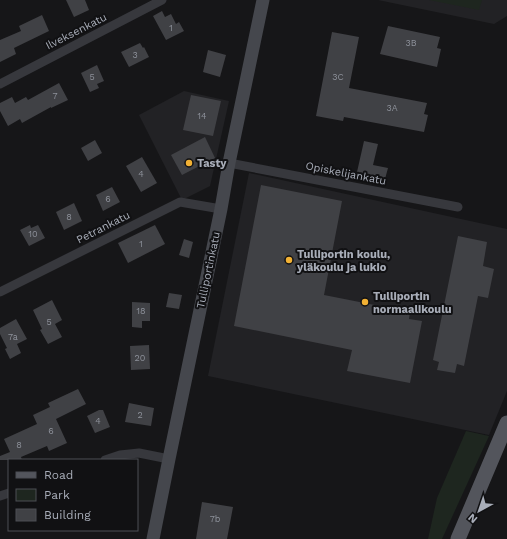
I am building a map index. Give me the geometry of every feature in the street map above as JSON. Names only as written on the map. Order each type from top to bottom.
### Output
[{"type":"main road","points":[[458,539],[507,423]]},
{"type":"street","name":"Ilveksenkatu","points":[[0,84],[162,0]]},
{"type":"street","name":"Tulliportinkatu","points":[[153,539],[168,458],[221,209],[229,163],[263,0]]},
{"type":"street","name":"Opiskelijankatu","points":[[229,163],[458,207]]},
{"type":"street","name":"Petrankatu","points":[[0,292],[180,202],[221,209]]},
{"type":"street","points":[[108,459],[120,455],[139,453],[168,458]]},
{"type":"shaded area","points":[[378,0],[507,0],[507,16],[494,24]]},
{"type":"shaded area","points":[[184,91],[229,101],[210,186],[182,200],[139,115]]},
{"type":"shaded area","name":"Tulliportin normaalikoulu","points":[[249,173],[507,229],[507,391],[489,435],[208,376]]},
{"type":"green space","points":[[429,0],[482,0],[479,10]]},
{"type":"green space","points":[[466,431],[489,436],[442,539],[428,539],[437,498]]},
{"type":"building","points":[[66,0],[85,0],[89,10],[74,17]]},
{"type":"building","points":[[162,11],[165,17],[171,14],[176,24],[179,22],[184,31],[166,40],[153,16]]},
{"type":"building","points":[[42,15],[49,31],[14,48],[16,54],[0,62],[0,40],[21,31],[19,26]]},
{"type":"building","points":[[388,26],[440,37],[437,48],[441,49],[437,67],[380,54]]},
{"type":"building","points":[[332,32],[359,37],[349,88],[427,103],[424,114],[428,115],[424,132],[344,117],[343,121],[316,116]]},
{"type":"building","points":[[140,43],[143,48],[144,47],[149,57],[129,67],[121,52]]},
{"type":"building","points":[[208,50],[226,55],[220,77],[203,72]]},
{"type":"building","points":[[97,65],[104,81],[97,84],[99,88],[90,92],[81,73]]},
{"type":"building","points":[[59,83],[68,100],[51,107],[22,123],[20,119],[8,126],[0,111],[0,103],[12,97],[15,103],[26,97],[28,100]]},
{"type":"building","points":[[191,95],[221,101],[213,136],[183,130]]},
{"type":"building","points":[[205,137],[215,158],[182,175],[171,155]]},
{"type":"building","points":[[95,140],[102,153],[88,161],[81,148]]},
{"type":"building","points":[[364,141],[378,144],[373,165],[388,168],[385,179],[357,172]]},
{"type":"building","points":[[142,157],[157,183],[141,192],[126,166]]},
{"type":"building","name":"Tulliportin koulu, yläkoulu ja lukio","points":[[261,185],[342,201],[324,295],[410,312],[409,319],[422,321],[410,383],[347,371],[352,350],[234,326]]},
{"type":"building","points":[[112,187],[120,202],[103,211],[96,195]]},
{"type":"building","points":[[74,203],[82,221],[64,230],[56,212]]},
{"type":"building","points":[[30,225],[31,228],[38,225],[45,238],[29,246],[20,230]]},
{"type":"building","points":[[155,225],[165,244],[128,263],[118,243]]},
{"type":"building","points":[[458,236],[487,242],[483,266],[494,269],[488,298],[478,296],[464,366],[457,364],[455,373],[437,370],[439,362],[433,360]]},
{"type":"building","points":[[184,239],[193,242],[189,258],[179,255]]},
{"type":"building","points":[[169,293],[182,295],[179,309],[166,307]]},
{"type":"building","points":[[52,300],[62,320],[55,324],[62,337],[48,344],[40,330],[42,329],[33,310]]},
{"type":"building","points":[[132,302],[150,303],[150,321],[142,321],[142,328],[132,327]]},
{"type":"building","points":[[16,319],[27,339],[17,344],[21,353],[10,359],[5,349],[7,348],[0,334],[0,328]]},
{"type":"building","points":[[149,345],[150,369],[131,370],[130,346]]},
{"type":"building","points":[[78,389],[86,404],[56,419],[67,443],[49,451],[47,446],[21,457],[22,459],[0,460],[0,456],[10,452],[4,439],[37,424],[33,415],[50,407],[48,403]]},
{"type":"building","points":[[129,403],[154,408],[151,426],[125,422]]},
{"type":"building","points":[[99,410],[103,410],[110,427],[95,433],[87,416]]},
{"type":"building","points":[[202,502],[233,507],[227,539],[196,539]]},
{"type":"place","name":"Tasty","points":[[189,163]]},
{"type":"place","name":"Tulliportin koulu, yläkoulu ja lukio","points":[[289,260]]},
{"type":"place","name":"Tulliportin normaalikoulu","points":[[365,302]]}]
